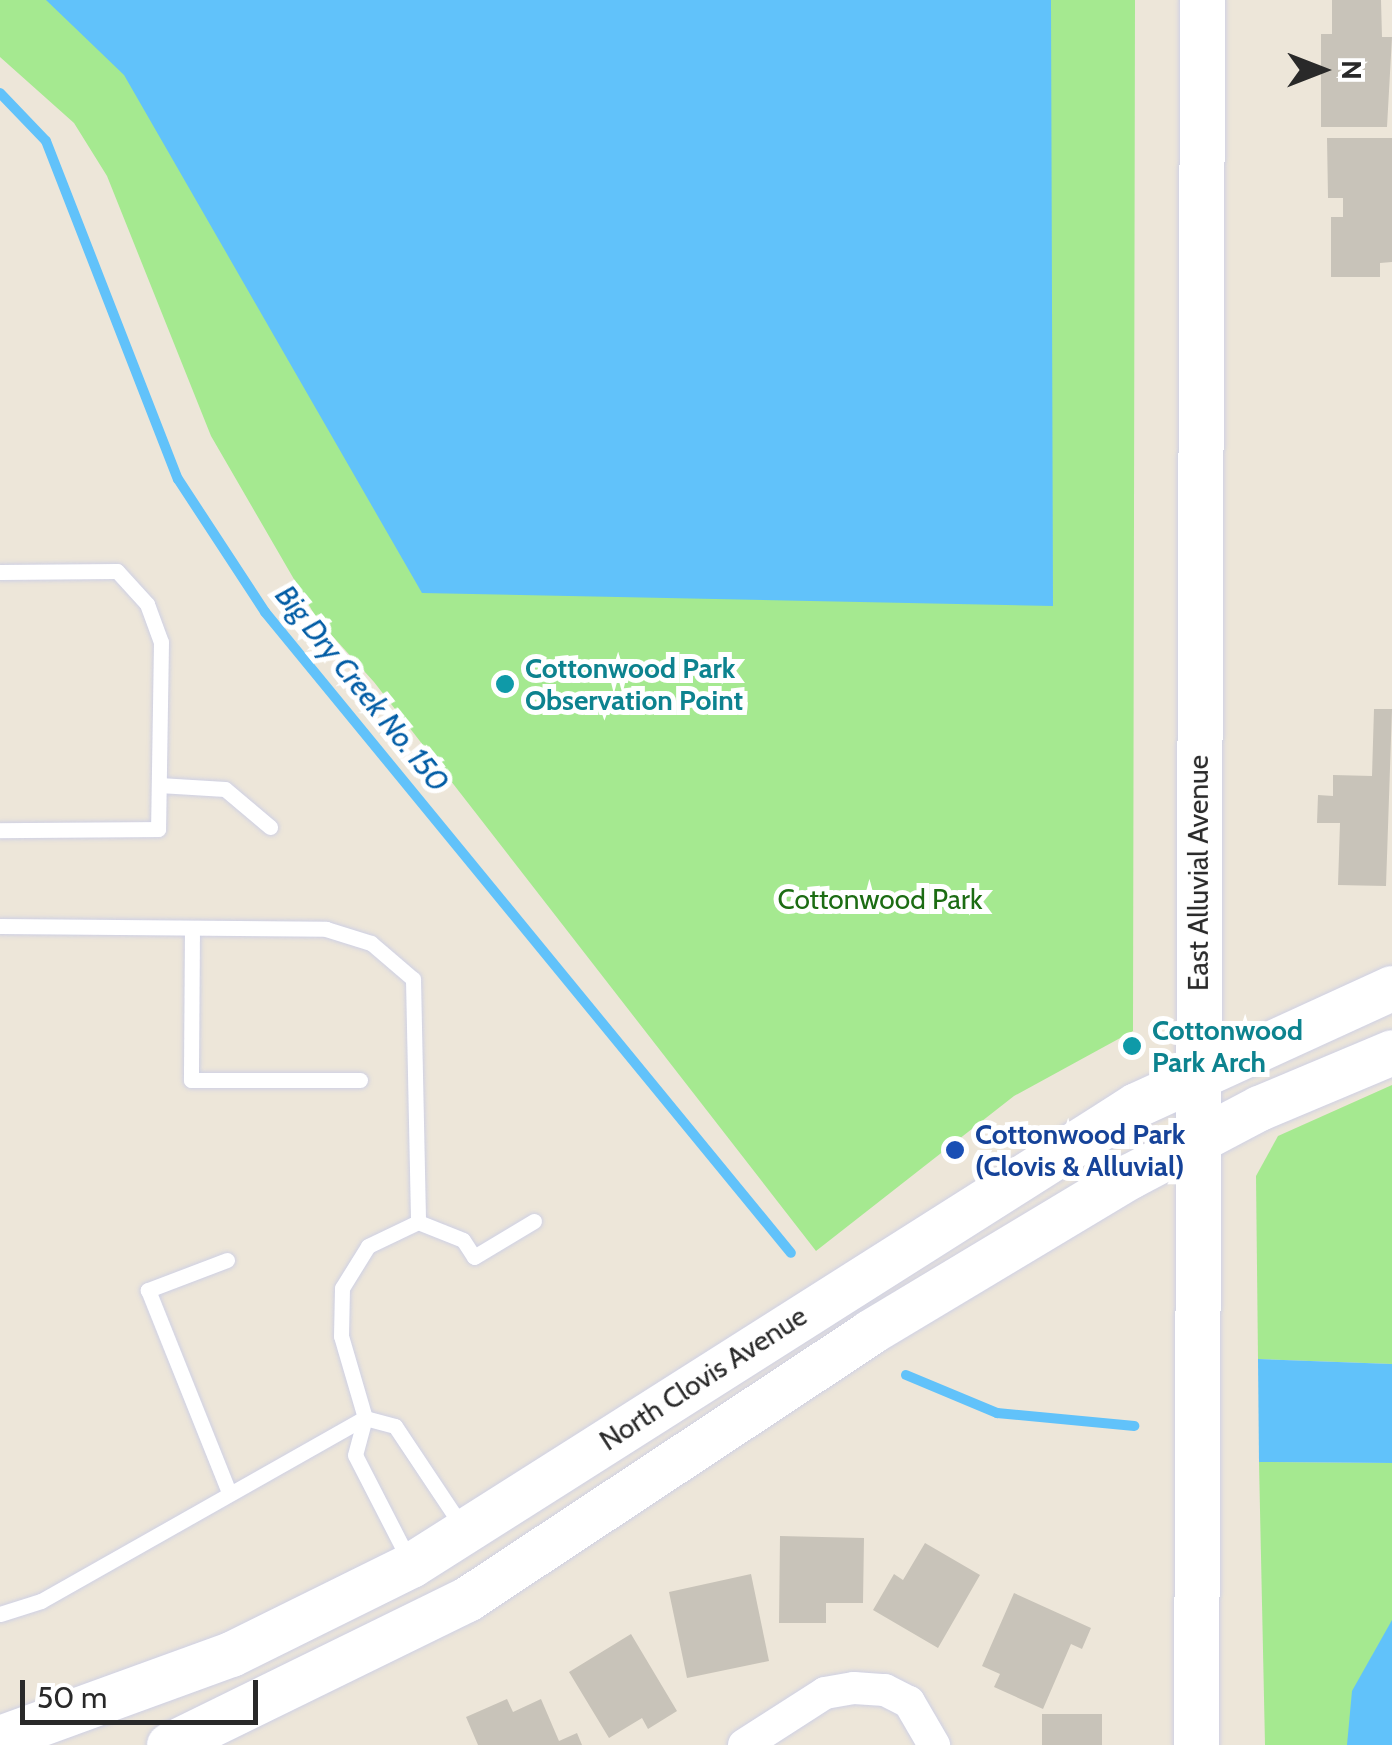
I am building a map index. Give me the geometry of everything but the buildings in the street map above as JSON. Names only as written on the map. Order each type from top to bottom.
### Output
[{"type":"main road","name":"East Alluvial Avenue","points":[[1196,1745],[1202,0]]},
{"type":"main road","name":"North Clovis Avenue","points":[[0,1738],[231,1654],[411,1565],[945,1221],[1197,1073],[1392,988]]},
{"type":"main road","name":"North Clovis Avenue","points":[[185,1742],[467,1600],[870,1332],[1197,1138],[1392,1052]]},
{"type":"main road","points":[[185,1742],[260,1678],[442,1582],[464,1552],[466,1532]]},
{"type":"street","points":[[744,1745],[825,1693],[886,1690],[909,1702],[934,1745]]},
{"type":"lane","points":[[0,572],[101,568],[134,582],[160,642],[158,829],[0,830]]},
{"type":"lane","points":[[159,785],[225,789],[270,827]]},
{"type":"lane","points":[[0,926],[326,929],[371,943],[414,978],[418,1222]]},
{"type":"lane","points":[[192,928],[190,1080],[360,1080]]},
{"type":"lane","points":[[411,1565],[355,1455],[366,1418],[340,1336],[342,1288],[368,1246],[418,1222],[463,1240],[474,1258],[534,1221]]},
{"type":"lane","points":[[226,1260],[148,1290],[229,1492]]},
{"type":"lane","points":[[0,1614],[41,1601],[366,1418],[396,1426],[466,1532]]},
{"type":"green space","name":"Cottonwood Park","points":[[0,0],[1135,0],[1133,1031],[1014,1096],[816,1251],[374,682],[317,619],[211,436],[107,176],[74,123],[0,57]]},
{"type":"green space","points":[[1392,1085],[1392,1364],[1258,1359],[1256,1176],[1278,1136]]},
{"type":"green space","points":[[1259,1462],[1392,1463],[1392,1745],[1265,1745]]},
{"type":"water","points":[[46,0],[1051,0],[1053,606],[422,593],[124,75]]},
{"type":"water","points":[[1258,1359],[1392,1364],[1392,1463],[1259,1462]]},
{"type":"water","points":[[1392,1620],[1392,1745],[1347,1745],[1352,1691]]},
{"type":"waterway","name":"Big Dry Creek No. 150","points":[[0,93],[46,141],[178,479],[265,612],[791,1253]]},
{"type":"waterway","name":"Big Dry Creek No. 150","points":[[906,1375],[997,1413],[1134,1426]]},
{"type":"place","name":"Cottonwood Park Observation Point","points":[[505,684]]},
{"type":"place","name":"Cottonwood Park Arch","points":[[1132,1046]]},
{"type":"place","name":"Cottonwood Park (Clovis & Alluvial)","points":[[955,1150]]}]
